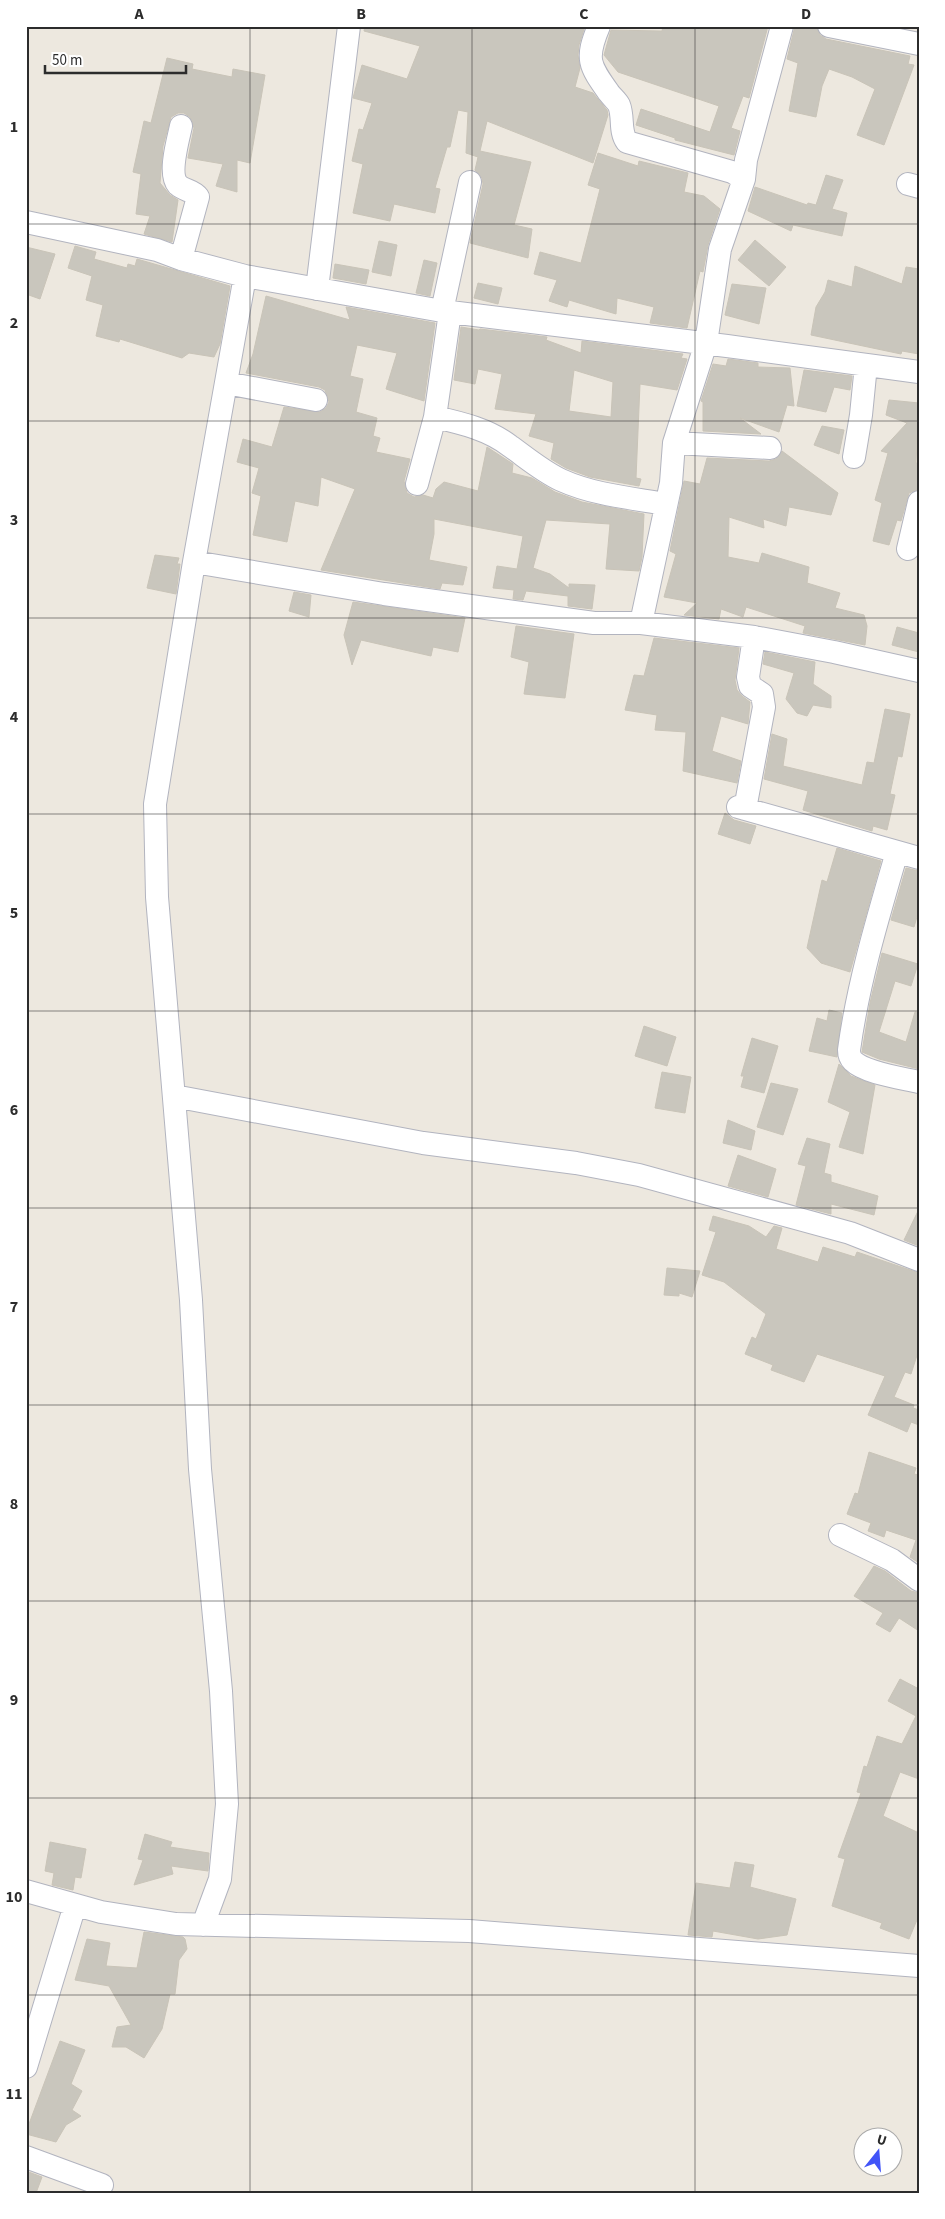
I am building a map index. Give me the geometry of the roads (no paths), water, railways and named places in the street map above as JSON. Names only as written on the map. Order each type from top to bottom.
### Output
[{"type":"street","points":[[317,288],[349,26]]},
{"type":"street","points":[[599,26],[590,46],[592,65],[604,86],[618,104],[623,136],[627,142],[732,172],[744,179]]},
{"type":"street","points":[[641,623],[671,483],[674,443],[706,343],[720,249],[744,179],[746,160],[782,26]]},
{"type":"street","points":[[829,26],[919,44]]},
{"type":"street","points":[[181,126],[174,162],[174,177],[178,185],[194,192],[198,197],[186,260]]},
{"type":"street","points":[[417,484],[435,417],[446,312],[470,182]]},
{"type":"street","points":[[26,222],[157,250],[236,274],[446,312],[706,343],[919,372]]},
{"type":"street","points":[[201,1925],[220,1879],[227,1804],[221,1692],[200,1469],[191,1300],[157,897],[155,804],[194,562],[226,383],[236,274]]},
{"type":"street","points":[[854,457],[861,415],[866,364]]},
{"type":"street","points":[[226,383],[316,400]]},
{"type":"street","points":[[435,417],[466,424],[489,433],[510,445],[539,468],[590,491],[666,504]]},
{"type":"street","points":[[674,443],[770,448]]},
{"type":"street","points":[[908,549],[919,502]]},
{"type":"street","points":[[194,562],[384,594],[594,623],[641,623],[754,637],[919,671]]},
{"type":"street","points":[[754,637],[748,677],[750,686],[762,694],[764,707],[742,808],[919,858]]},
{"type":"street","points":[[897,852],[875,927],[858,997],[849,1050],[850,1056],[858,1065],[919,1082]]},
{"type":"street","points":[[174,1096],[423,1144],[576,1162],[639,1174],[850,1233],[919,1260]]},
{"type":"street","points":[[840,1535],[892,1560],[919,1580]]},
{"type":"street","points":[[26,1891],[101,1912],[176,1924],[469,1931],[919,1966]]},
{"type":"street","points":[[26,2067],[75,1905]]},
{"type":"street","points":[[26,2157],[102,2184]]}]
